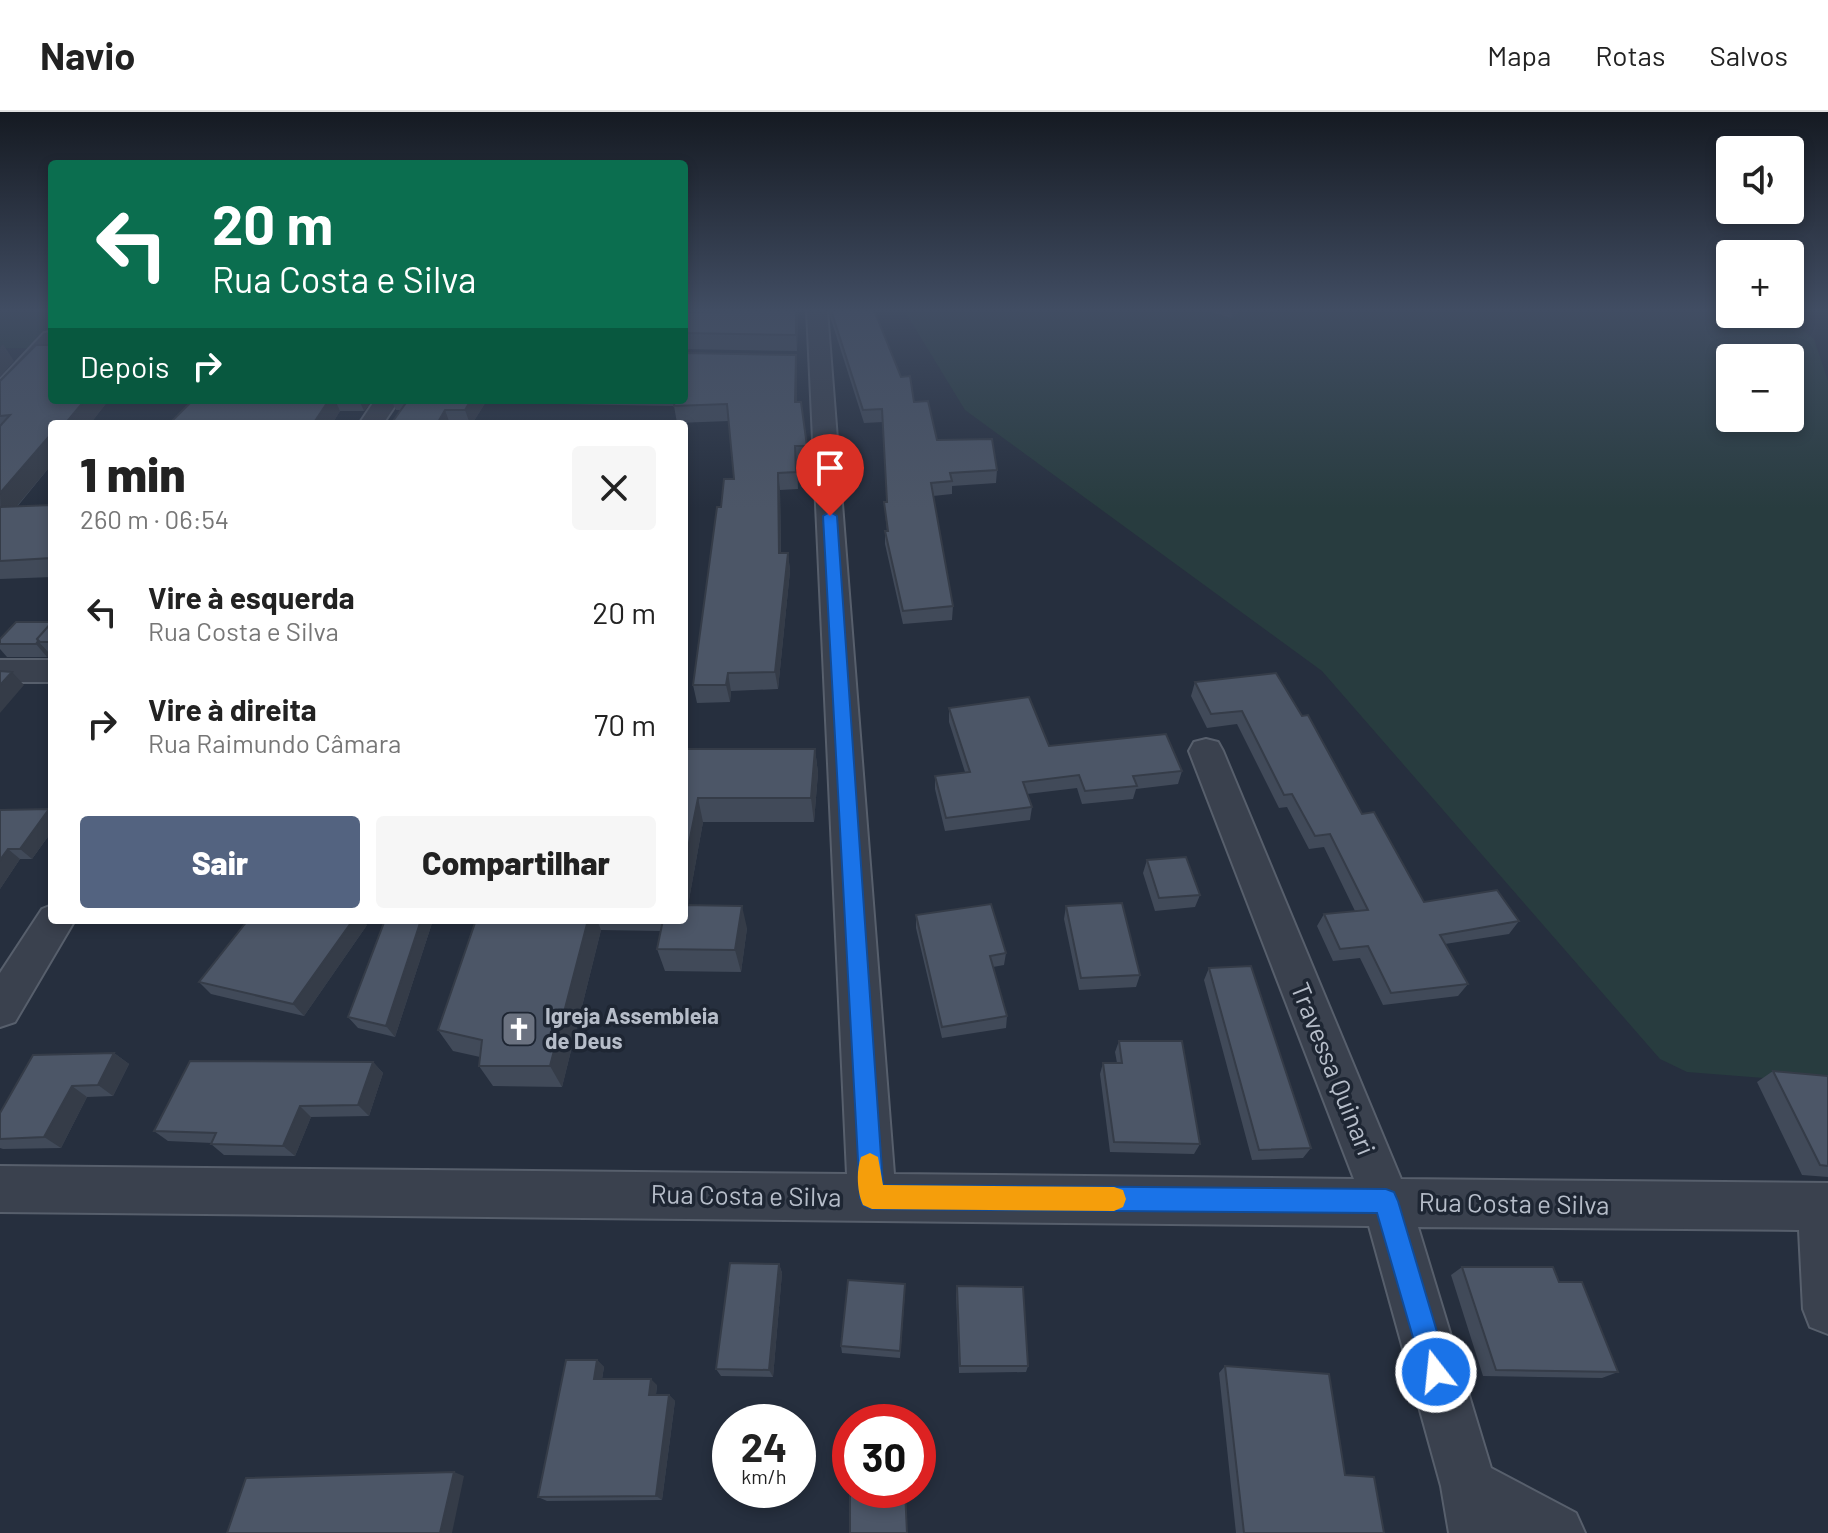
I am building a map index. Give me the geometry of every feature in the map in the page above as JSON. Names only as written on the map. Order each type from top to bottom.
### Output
[{"type":"street","points":[[0,393],[17,376]]},
{"type":"street","points":[[814,376],[872,1197]]},
{"type":"street","points":[[0,671],[48,671]]},
{"type":"street","name":"Travessa Quinari","points":[[1206,751],[1386,1201],[1474,1510]]},
{"type":"street","points":[[0,1009],[53,924]]},
{"type":"street","name":"Rua Costa e Silva","points":[[0,1189],[1824,1207]]},
{"type":"street","points":[[1824,1207],[1828,1309]]},
{"type":"street","points":[[1474,1510],[1556,1533]]},
{"type":"green space","points":[[944,376],[1716,376],[1716,432],[1804,432],[1804,376],[1826,376],[1828,1083],[1687,1072],[1660,1059],[1322,671],[965,410]]},
{"type":"building","points":[[5,376],[48,376],[48,404],[82,404],[68,420],[48,420],[48,438],[0,493],[0,426],[10,415],[0,416],[0,381]]},
{"type":"building","points":[[688,376],[796,376],[795,402],[801,402],[807,446],[795,446],[796,472],[778,473],[779,553],[788,553],[775,672],[728,673],[726,685],[693,685],[717,507],[721,507],[724,479],[734,479],[727,404],[674,406],[688,404]]},
{"type":"building","points":[[852,376],[910,376],[914,402],[928,401],[937,440],[992,439],[997,470],[950,473],[952,481],[931,483],[953,606],[903,611],[885,531],[888,531],[884,502],[887,502],[882,409],[863,410]]},
{"type":"building","points":[[189,404],[326,404],[316,420],[173,420]]},
{"type":"building","points":[[405,404],[469,404],[465,410],[445,410],[439,420],[394,420]]},
{"type":"building","points":[[48,505],[48,558],[0,561],[0,507]]},
{"type":"building","points":[[16,622],[48,622],[36,644],[0,644],[0,639]]},
{"type":"building","points":[[48,627],[48,642],[37,639]]},
{"type":"building","points":[[0,671],[12,672],[0,685]]},
{"type":"building","points":[[1276,673],[1302,716],[1308,715],[1362,814],[1374,812],[1424,902],[1497,890],[1519,921],[1440,935],[1468,984],[1391,993],[1368,946],[1340,949],[1324,914],[1368,910],[1330,834],[1315,836],[1292,794],[1284,795],[1242,711],[1211,714],[1195,682]]},
{"type":"building","points":[[1029,697],[1049,746],[1166,734],[1182,771],[1133,776],[1137,786],[1085,791],[1079,775],[1023,782],[1032,807],[946,818],[935,776],[970,772],[949,708]]},
{"type":"building","points":[[688,749],[815,749],[811,798],[698,798],[688,848]]},
{"type":"building","points":[[48,809],[20,849],[8,849],[0,860],[0,810]]},
{"type":"building","points":[[1186,857],[1200,895],[1159,898],[1147,860]]},
{"type":"building","points":[[1122,903],[1140,975],[1081,978],[1066,906]]},
{"type":"building","points":[[991,904],[1006,953],[990,956],[1007,1016],[942,1027],[916,915]]},
{"type":"building","points":[[688,905],[742,906],[735,950],[657,949],[662,924],[688,924]]},
{"type":"building","points":[[245,924],[350,924],[293,1004],[199,982]]},
{"type":"building","points":[[383,924],[420,924],[386,1026],[348,1017]]},
{"type":"building","points":[[475,924],[587,924],[550,1066],[479,1066],[482,1040],[438,1030]]},
{"type":"building","points":[[1251,966],[1311,1148],[1259,1150],[1209,968]]},
{"type":"building","points":[[1119,1041],[1182,1041],[1200,1144],[1114,1142],[1103,1063],[1122,1063]]},
{"type":"building","points":[[114,1053],[98,1085],[72,1086],[44,1137],[0,1139],[0,1113],[33,1055]]},
{"type":"building","points":[[190,1061],[373,1062],[358,1105],[300,1106],[283,1146],[211,1144],[216,1133],[154,1131]]},
{"type":"building","points":[[1773,1071],[1828,1076],[1828,1166],[1820,1165]]},
{"type":"building","points":[[730,1263],[779,1264],[769,1370],[716,1369]]},
{"type":"building","points":[[1462,1267],[1553,1267],[1559,1282],[1582,1282],[1618,1372],[1496,1370]]},
{"type":"building","points":[[848,1280],[905,1284],[900,1351],[841,1346]]},
{"type":"building","points":[[957,1286],[1023,1287],[1028,1366],[960,1366]]},
{"type":"building","points":[[566,1360],[597,1360],[594,1379],[651,1379],[649,1395],[669,1395],[656,1496],[538,1497]]},
{"type":"building","points":[[1225,1366],[1329,1374],[1345,1475],[1374,1477],[1384,1533],[1244,1533]]},
{"type":"building","points":[[454,1472],[440,1533],[227,1533],[246,1478]]},
{"type":"building","points":[[850,1508],[906,1508],[907,1533],[850,1533]]},
{"type":"slow traffic","points":[[870,1165],[872,1197],[1114,1199]]},
{"type":"place","name":"Igreja Assembleia de Deus","points":[[519,1029]]},
{"type":"route","points":[[830,516],[872,1197],[1386,1201],[1436,1372]]}]
